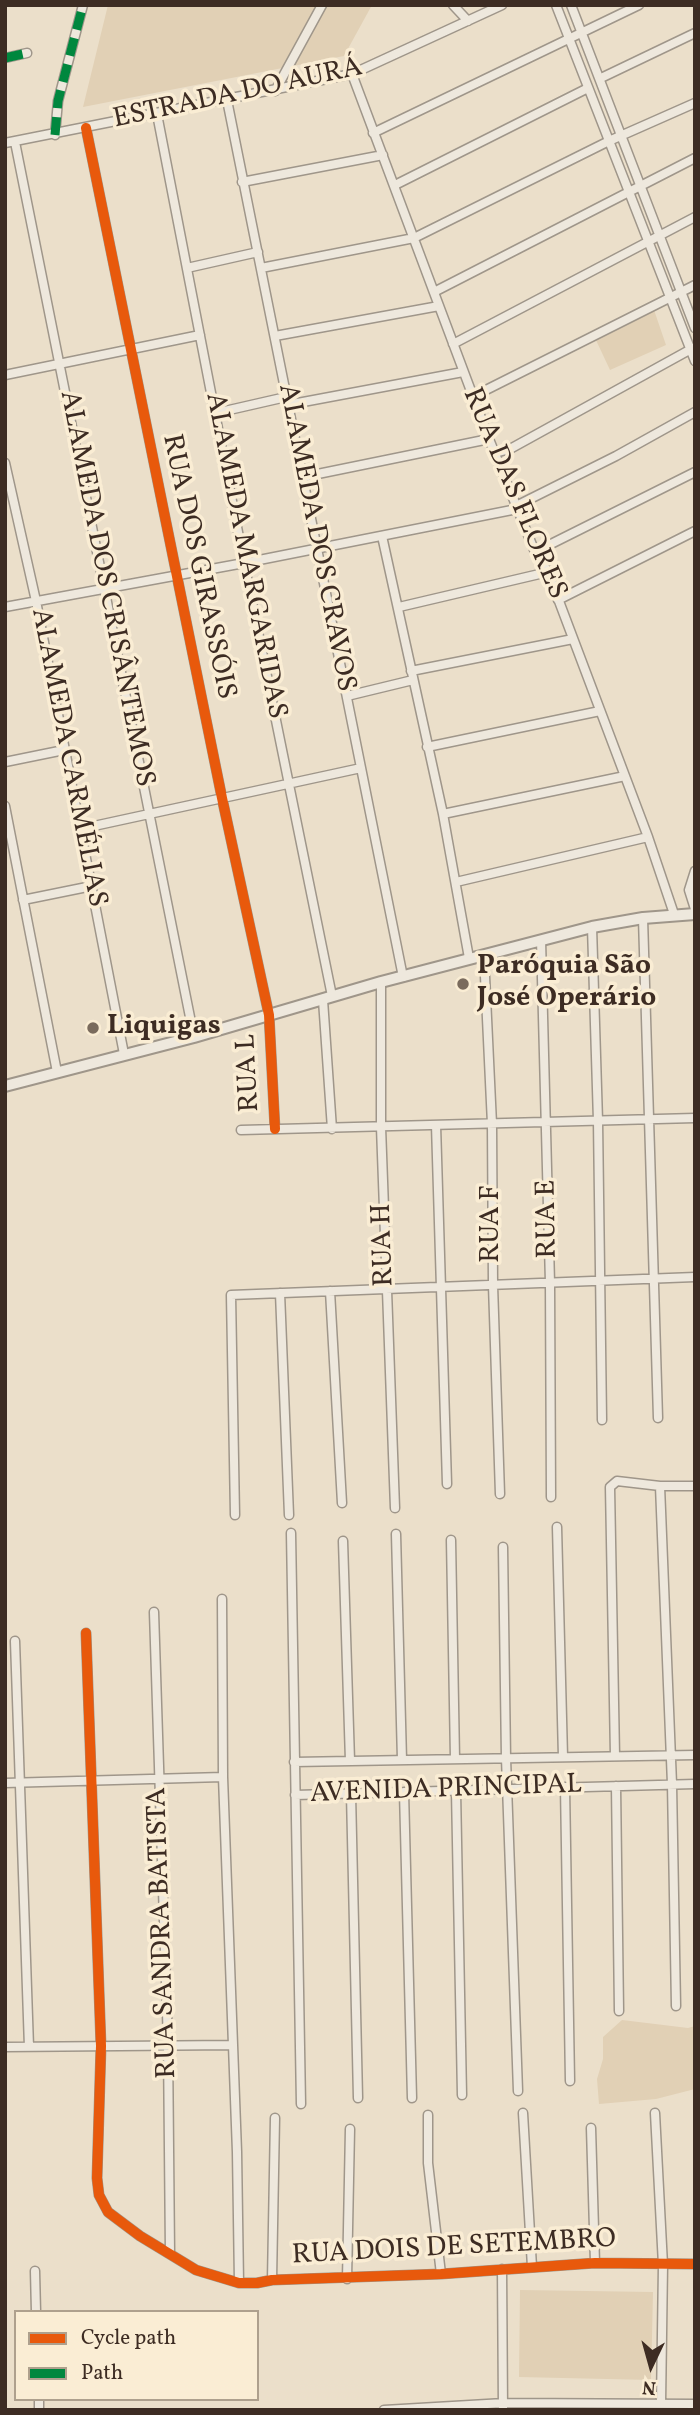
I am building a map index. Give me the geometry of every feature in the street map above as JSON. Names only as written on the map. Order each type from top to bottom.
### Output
[{"type":"street","points":[[55,135],[58,101],[83,5]]},
{"type":"street","points":[[275,90],[322,5]]},
{"type":"street","points":[[453,5],[467,21]]},
{"type":"street","points":[[486,13],[493,5]]},
{"type":"street","name":"ESTRADA DO AURÁ","points":[[10,143],[352,74],[502,5]]},
{"type":"street","points":[[556,5],[695,361]]},
{"type":"street","points":[[571,5],[695,328]]},
{"type":"street","points":[[373,134],[639,5]]},
{"type":"street","points":[[601,78],[695,33]]},
{"type":"street","points":[[5,58],[27,53]]},
{"type":"street","name":"RUA DAS FLORES","points":[[352,74],[472,397],[535,552],[548,572],[648,837],[674,914]]},
{"type":"street","points":[[395,185],[588,88]]},
{"type":"street","name":"ALAMEDA DOS CRAVOS","points":[[227,100],[403,976]]},
{"type":"street","points":[[261,268],[414,238],[609,141],[695,103]]},
{"type":"street","name":"ALAMEDA MARGARIDAS","points":[[157,114],[290,784],[328,998],[332,1129]]},
{"type":"street","name":"RUA DOS GIRASSÓIS","points":[[86,128],[222,798],[269,1015]]},
{"type":"street","name":"ALAMEDA DOS CRISÂNTEMOS","points":[[10,143],[59,363],[194,1037]]},
{"type":"street","points":[[242,182],[383,155]]},
{"type":"street","points":[[434,292],[695,158]]},
{"type":"street","points":[[453,344],[695,217]]},
{"type":"street","points":[[187,268],[258,252]]},
{"type":"street","points":[[472,397],[695,285]]},
{"type":"street","points":[[275,336],[439,306]]},
{"type":"street","points":[[5,375],[200,335]]},
{"type":"street","points":[[495,453],[510,449],[692,349]]},
{"type":"street","points":[[216,412],[463,372]]},
{"type":"street","points":[[5,607],[244,563],[516,508],[695,412]]},
{"type":"street","points":[[303,477],[489,439]]},
{"type":"street","name":"ALAMEDA CARMÉLIAS","points":[[5,463],[36,601],[124,1054]]},
{"type":"street","points":[[535,552],[695,472]]},
{"type":"street","points":[[558,600],[695,531]]},
{"type":"street","points":[[382,536],[443,814],[470,958]]},
{"type":"street","points":[[399,607],[548,572]]},
{"type":"street","points":[[347,696],[412,675],[573,639]]},
{"type":"street","points":[[427,747],[600,711]]},
{"type":"street","points":[[5,762],[64,750]]},
{"type":"street","points":[[80,829],[361,768]]},
{"type":"street","points":[[443,814],[625,776]]},
{"type":"street","points":[[5,806],[8,838],[57,1072]]},
{"type":"street","points":[[456,882],[648,837]]},
{"type":"street","points":[[5,1086],[194,1037],[403,976],[592,927],[695,912],[689,890],[695,871]]},
{"type":"street","points":[[23,900],[92,886]]},
{"type":"street","points":[[643,918],[658,1418]]},
{"type":"street","points":[[592,927],[602,1420]]},
{"type":"street","name":"RUA E","points":[[541,940],[550,1283],[551,1497]]},
{"type":"street","name":"RUA F","points":[[484,955],[492,1124],[500,1494]]},
{"type":"street","name":"RUA H","points":[[381,982],[381,1127],[395,1508]]},
{"type":"street","name":"RUA L","points":[[269,1015],[275,1129]]},
{"type":"street","points":[[241,1130],[695,1118]]},
{"type":"street","points":[[436,1125],[447,1484]]},
{"type":"street","points":[[235,1515],[231,1295],[695,1277]]},
{"type":"street","points":[[330,1291],[342,1503]]},
{"type":"street","points":[[280,1293],[289,1515]]},
{"type":"street","points":[[615,1756],[610,1487],[617,1481],[660,1486],[695,1486]]},
{"type":"street","points":[[660,1486],[672,1784],[677,2006]]},
{"type":"street","points":[[557,1527],[563,1757]]},
{"type":"street","points":[[291,1534],[294,1762]]},
{"type":"street","points":[[396,1534],[402,1760]]},
{"type":"street","points":[[451,1540],[455,1759]]},
{"type":"street","points":[[343,1541],[350,1760]]},
{"type":"street","points":[[503,1547],[506,1789],[518,2091]]},
{"type":"street","points":[[222,1599],[223,1777],[239,2283]]},
{"type":"street","name":"RUA SANDRA BATISTA","points":[[154,1612],[168,2044],[170,2254]]},
{"type":"street","name":"RUA DOIS DE SETEMBRO","points":[[86,1633],[101,2046],[97,2178],[99,2196],[108,2212],[140,2236],[196,2270],[239,2283],[441,2274],[595,2263],[695,2264]]},
{"type":"street","points":[[15,1641],[29,2047]]},
{"type":"street","name":"AVENIDA PRINCIPAL","points":[[695,1755],[294,1762],[295,1795],[695,1784]]},
{"type":"street","points":[[5,1783],[223,1777]]},
{"type":"street","points":[[616,1786],[620,2011]]},
{"type":"street","points":[[565,1787],[570,2081]]},
{"type":"street","points":[[456,1790],[462,2095]]},
{"type":"street","points":[[404,1792],[412,2098]]},
{"type":"street","points":[[351,1794],[358,2098]]},
{"type":"street","points":[[295,1795],[301,2104]]},
{"type":"street","points":[[5,2047],[233,2045]]},
{"type":"street","points":[[523,2113],[532,2267]]},
{"type":"street","points":[[655,2113],[663,2265],[661,2403]]},
{"type":"street","points":[[428,2115],[428,2163],[441,2274]]},
{"type":"street","points":[[272,2280],[275,2118]]},
{"type":"street","points":[[347,2279],[350,2129]]},
{"type":"street","points":[[591,2129],[595,2263]]},
{"type":"street","points":[[502,2269],[504,2407]]},
{"type":"street","points":[[35,2271],[36,2310]]},
{"type":"street","points":[[384,2410],[590,2407],[661,2403],[679,2407],[695,2404]]},
{"type":"shaded area","points":[[108,5],[372,5],[344,56],[83,107]]},
{"type":"shaded area","points":[[654,310],[666,345],[610,370],[595,338]]},
{"type":"shaded area","points":[[622,2020],[688,2028],[695,2026],[695,2089],[656,2099],[599,2104],[597,2079],[603,2059],[603,2037]]},
{"type":"shaded area","points":[[520,2290],[653,2292],[651,2380],[519,2377]]},
{"type":"marked path","points":[[55,135],[58,101],[83,5]]},
{"type":"marked path","points":[[5,58],[27,53]]},
{"type":"cycle path","points":[[86,128],[222,798],[269,1015],[275,1129]]},
{"type":"cycle path","points":[[86,1633],[101,2046],[97,2178],[99,2195],[108,2212],[140,2236],[196,2270],[239,2283],[441,2274],[595,2263],[695,2264]]},
{"type":"place","name":"Paróquia São José Operário","points":[[463,984]]},
{"type":"place","name":"Liquigas","points":[[93,1028]]}]
